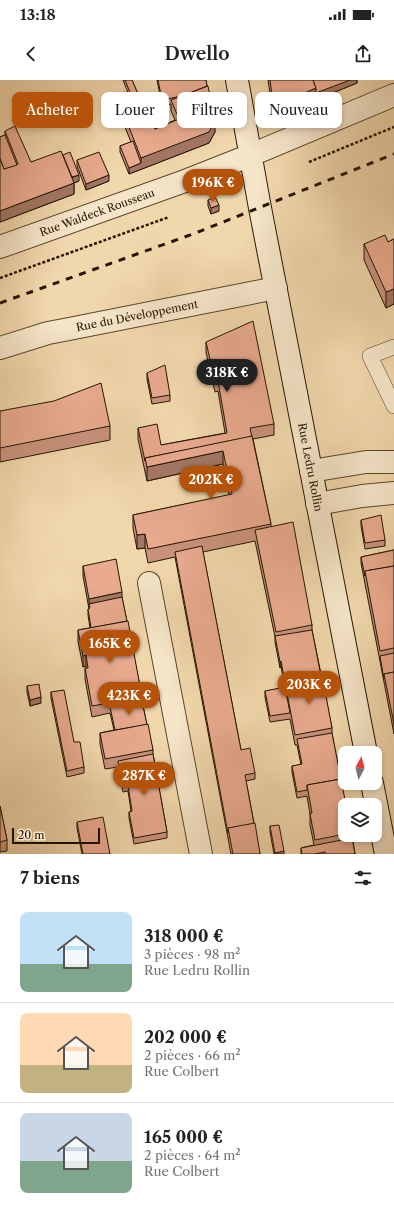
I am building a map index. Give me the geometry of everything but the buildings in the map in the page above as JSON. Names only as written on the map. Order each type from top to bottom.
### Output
[{"type":"street","name":"Rue Ledru Rollin","points":[[237,80],[255,181],[365,746]]},
{"type":"street","name":"Rue Waldeck Rousseau","points":[[0,247],[185,181],[394,95]]},
{"type":"street","name":"Rue du Développement","points":[[0,348],[53,332],[276,288]]},
{"type":"street","points":[[311,471],[366,462],[394,462]]},
{"type":"street","points":[[317,504],[362,496],[394,493]]},
{"type":"street","points":[[149,582],[201,854]]},
{"type":"street","points":[[373,790],[386,854]]},
{"type":"lane","points":[[394,347],[370,356],[394,406]]},
{"type":"railway","points":[[0,303],[193,234],[394,154]]}]
